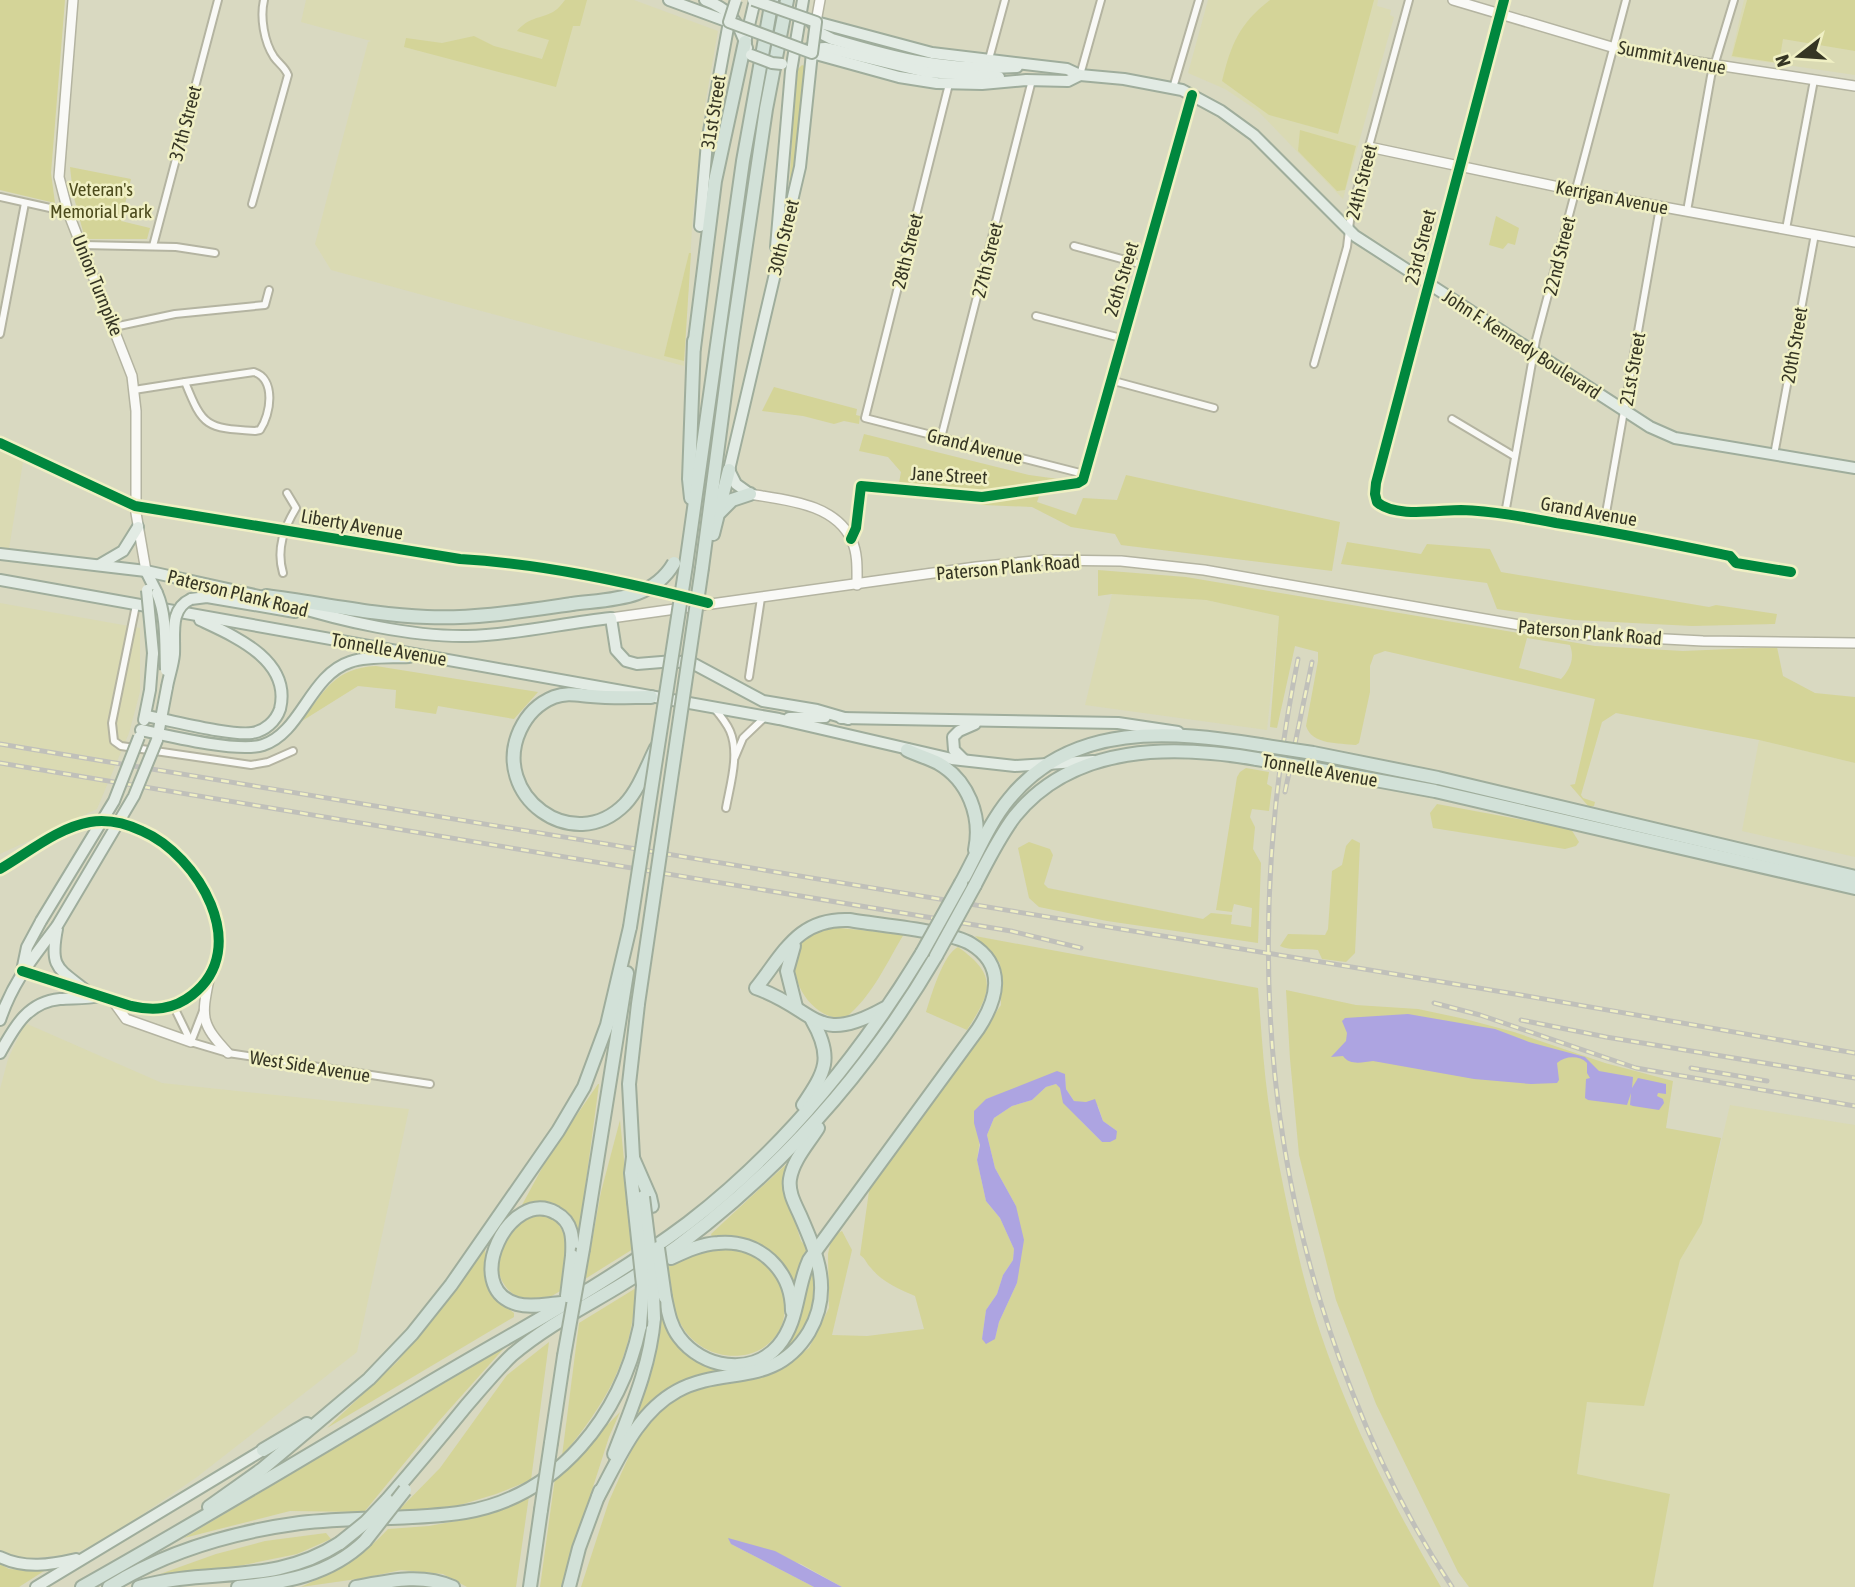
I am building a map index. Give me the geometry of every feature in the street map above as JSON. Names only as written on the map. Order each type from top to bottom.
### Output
[{"type":"highway","points":[[530,1587],[577,1253],[613,1026],[628,971],[630,927],[660,738],[680,564],[691,535],[708,397],[743,161],[772,0]]},
{"type":"highway","points":[[761,990],[797,936],[818,923],[849,920],[970,943],[989,962],[995,975],[996,992],[989,1012],[978,1029],[806,1266],[789,1330],[778,1346],[764,1357],[741,1365],[724,1365],[705,1359],[680,1339],[670,1320],[643,1202],[631,1173],[633,1157],[629,1098],[634,1029],[702,568],[732,340],[768,99],[787,0]]},
{"type":"highway","points":[[694,348],[718,164],[745,42]]},
{"type":"highway","points":[[693,518],[689,479],[695,292],[700,226]]},
{"type":"highway","points":[[702,568],[720,512],[729,470]]},
{"type":"highway","points":[[720,512],[732,500],[750,494]]},
{"type":"highway","points":[[266,596],[379,613],[439,617],[478,616],[641,593],[680,564]]},
{"type":"highway","points":[[650,697],[568,694],[554,697],[537,707],[525,721],[517,737],[514,768],[520,786],[531,802],[551,817],[580,824],[596,822],[620,808],[633,794],[660,738]]},
{"type":"highway","points":[[82,1587],[189,1527],[629,1264],[686,1224],[784,1136],[835,1079],[888,1006],[922,953],[1007,802],[1032,774],[1085,747],[1116,738],[1153,735],[1206,736]]},
{"type":"highway","name":"Tonnelle Avenue","points":[[1206,736],[1312,753],[1382,773],[1855,877]]},
{"type":"highway","points":[[907,750],[937,763],[951,773],[970,798],[977,832],[976,848],[969,870]]},
{"type":"highway","name":"Tonnelle Avenue","points":[[1099,760],[1182,751],[1218,753],[1310,768],[1382,773]]},
{"type":"highway","points":[[598,1497],[642,1421],[667,1398],[695,1384],[767,1369],[785,1358],[800,1344],[813,1324],[821,1300],[822,1277],[816,1251],[791,1194],[790,1179],[797,1161],[839,1097],[903,1011],[1006,829],[1025,805],[1060,778],[1099,760]]},
{"type":"highway","name":"Tonnelle Avenue","points":[[1436,785],[1855,888]]},
{"type":"highway","points":[[796,1007],[788,978],[788,966],[797,936]]},
{"type":"highway","points":[[761,990],[781,990],[788,978]]},
{"type":"highway","points":[[761,990],[796,1007],[812,1020],[833,1026],[849,1025],[888,1006]]},
{"type":"highway","points":[[784,1136],[825,1067],[824,1047],[812,1020]]},
{"type":"highway","points":[[189,1527],[203,1510],[261,1470],[323,1417],[391,1357],[423,1322],[570,1113],[613,1026]]},
{"type":"highway","points":[[139,1587],[167,1581],[275,1570],[312,1558],[340,1543],[387,1500],[490,1378],[517,1351],[568,1316],[645,1270],[705,1226],[753,1184],[839,1097]]},
{"type":"highway","points":[[570,1584],[581,1541],[646,1370],[654,1318],[652,1270],[640,1171],[633,1157]]},
{"type":"highway","points":[[109,1587],[140,1570],[196,1547],[256,1531],[303,1523],[463,1512],[499,1503],[521,1493],[565,1463],[599,1423],[624,1380],[640,1326],[643,1202]]},
{"type":"highway","points":[[565,1302],[526,1305],[505,1298],[494,1282],[492,1259],[497,1242],[509,1225],[525,1213],[540,1209],[555,1212],[567,1223],[577,1253]]},
{"type":"highway","points":[[645,1270],[701,1246],[721,1242],[745,1246],[768,1258],[785,1278],[792,1301],[792,1320]]},
{"type":"highway","points":[[263,1450],[302,1426],[323,1417]]},
{"type":"highway","points":[[238,1587],[283,1582],[305,1576],[343,1558],[375,1530],[436,1443]]},
{"type":"highway","points":[[356,1587],[414,1578],[433,1580],[453,1587]]},
{"type":"main road","name":"Union Turnpike","points":[[73,0],[60,177],[68,212],[129,366],[134,390],[135,506],[146,571]]},
{"type":"main road","points":[[669,0],[812,53],[899,76],[949,84],[1029,80]]},
{"type":"main road","points":[[705,0],[727,10],[736,21],[751,55],[772,63],[787,62],[810,49],[825,48],[926,72],[1068,81],[1080,75]]},
{"type":"main road","name":"31st Street","points":[[700,226],[707,142],[729,22],[736,0]]},
{"type":"main road","points":[[745,42],[754,0],[816,22],[919,51],[1067,69],[1080,75]]},
{"type":"main road","points":[[803,0],[809,18],[820,33],[881,53],[951,67],[987,69],[1034,66]]},
{"type":"main road","points":[[772,281],[782,191],[787,62],[803,0]]},
{"type":"main road","name":"30th Street","points":[[729,470],[800,167],[820,0]]},
{"type":"main road","name":"Summit Avenue","points":[[1453,0],[1625,51],[1855,86]]},
{"type":"main road","name":"John F. Kennedy Boulevard","points":[[1080,75],[1124,79],[1173,88],[1192,95],[1236,121],[1254,135],[1349,231],[1650,427],[1675,438],[1855,468]]},
{"type":"main road","name":"Kerrigan Avenue","points":[[1369,147],[1576,191],[1855,242]]},
{"type":"main road","points":[[729,470],[736,484],[750,494],[796,502],[816,509],[841,525],[851,539],[856,556],[857,585]]},
{"type":"main road","points":[[99,565],[123,551],[138,527]]},
{"type":"main road","points":[[0,554],[146,571]]},
{"type":"main road","name":"Paterson Plank Road","points":[[22,971],[57,926],[134,796],[158,737],[174,656],[175,616],[183,603],[191,599],[207,597],[329,615],[411,632],[466,636],[976,567],[1044,560],[1121,561],[1204,570],[1571,634],[1855,643]]},
{"type":"main road","name":"Paterson Plank Road","points":[[0,1020],[22,971],[27,947],[114,801],[146,716],[153,653],[152,592],[146,571],[266,596],[329,615]]},
{"type":"main road","name":"Tonnelle Avenue","points":[[0,580],[779,719],[965,761],[1003,766],[1044,766],[1099,760]]},
{"type":"main road","name":"Paterson Plank Road","points":[[152,592],[161,602],[167,687]]},
{"type":"main road","points":[[146,716],[253,733],[270,724],[280,709],[277,680],[272,667],[263,656],[239,640],[188,614]]},
{"type":"main road","points":[[611,618],[616,650],[626,661],[637,664],[694,664],[763,701],[817,710],[848,719]]},
{"type":"main road","points":[[140,734],[239,747],[262,745],[280,734],[326,677],[338,668],[366,659],[425,656]]},
{"type":"main road","name":"Tonnelle Avenue","points":[[779,719],[815,717],[1118,723],[1206,736]]},
{"type":"main road","points":[[965,761],[954,750],[953,737],[959,730],[981,722]]},
{"type":"main road","points":[[0,869],[64,831],[88,822],[115,822],[147,833],[166,844],[183,859],[206,893],[215,920],[218,944],[203,1011],[212,1035],[228,1053]]},
{"type":"main road","points":[[57,926],[54,960],[60,968],[94,994]]},
{"type":"main road","points":[[22,971],[113,1001],[147,1009],[173,1005],[197,991],[210,974]]},
{"type":"main road","points":[[0,1053],[18,1022],[33,1008],[54,1000],[79,1000],[94,994]]},
{"type":"main road","points":[[113,1001],[126,1019],[191,1042]]},
{"type":"main road","points":[[36,1587],[263,1450]]},
{"type":"main road","points":[[0,1557],[23,1565],[41,1565],[89,1556]]},
{"type":"street","name":"37th Street","points":[[152,246],[218,0]]},
{"type":"street","points":[[251,204],[288,75],[273,56],[268,42],[261,10],[264,0]]},
{"type":"street","points":[[989,59],[1005,0]]},
{"type":"street","points":[[1080,75],[1101,0]]},
{"type":"street","points":[[1173,88],[1199,0]]},
{"type":"street","name":"24th Street","points":[[1314,364],[1349,231],[1351,212],[1409,0]]},
{"type":"street","name":"23rd Street","points":[[1377,502],[1374,494],[1376,482],[1504,0]]},
{"type":"street","name":"22nd Street","points":[[1505,514],[1534,353],[1626,0]]},
{"type":"street","points":[[1687,211],[1712,76],[1734,0]]},
{"type":"street","name":"27th Street","points":[[941,438],[1029,80]]},
{"type":"street","points":[[1786,229],[1814,80]]},
{"type":"street","name":"28th Street","points":[[865,418],[949,84]]},
{"type":"street","name":"26th Street","points":[[1084,474],[1192,95]]},
{"type":"street","points":[[0,197],[68,212]]},
{"type":"street","points":[[0,334],[25,203]]},
{"type":"street","name":"21st Street","points":[[1603,530],[1660,207]]},
{"type":"street","name":"20th Street","points":[[1774,455],[1815,234]]},
{"type":"street","points":[[82,245],[152,246],[215,253]]},
{"type":"street","points":[[1074,246],[1144,265]]},
{"type":"street","points":[[114,327],[175,314],[265,305],[268,290]]},
{"type":"street","points":[[1036,316],[1122,338]]},
{"type":"street","points":[[134,390],[185,382],[254,372],[263,375],[269,384],[264,424],[255,432],[221,428],[212,424],[200,417],[185,382]]},
{"type":"street","points":[[1110,380],[1214,408]]},
{"type":"street","name":"Grand Avenue","points":[[865,418],[1084,474]]},
{"type":"street","points":[[1452,419],[1514,456]]},
{"type":"street","name":"Liberty Avenue","points":[[0,443],[135,506],[460,559],[502,562],[620,581],[708,603]]},
{"type":"street","name":"Jane Street","points":[[851,539],[856,528],[860,486],[982,497],[1079,483],[1083,481],[1084,474]]},
{"type":"street","points":[[283,573],[280,562],[283,530],[296,508],[287,493]]},
{"type":"street","name":"Grand Avenue","points":[[1377,502],[1387,508],[1430,513],[1459,510],[1505,514],[1603,530],[1730,556],[1736,562],[1791,572]]},
{"type":"street","points":[[749,677],[761,598]]},
{"type":"street","points":[[136,605],[112,723],[114,741],[121,746],[251,765],[268,762],[293,751]]},
{"type":"street","points":[[714,708],[731,733],[733,762],[726,808]]},
{"type":"street","points":[[733,762],[743,738],[765,717]]},
{"type":"street","points":[[173,1005],[191,1042]]},
{"type":"street","points":[[191,1042],[203,1011]]},
{"type":"street","name":"West Side Avenue","points":[[191,1042],[228,1053],[430,1084]]},
{"type":"shaded area","points":[[306,0],[634,0],[718,31],[705,105],[693,211],[684,366],[331,270],[315,244],[368,42],[371,41],[301,22]]},
{"type":"shaded area","points":[[1208,0],[1378,0],[1377,6],[1391,10],[1390,15],[1394,17],[1343,199],[1258,111],[1225,89],[1188,73]]},
{"type":"shaded area","points":[[1744,0],[1855,0],[1855,75],[1731,57]]},
{"type":"shaded area","points":[[0,451],[23,462],[9,549],[0,548]]},
{"type":"shaded area","points":[[1112,594],[1206,600],[1279,616],[1267,730],[1085,705]]},
{"type":"shaded area","points":[[0,603],[140,628],[140,692],[129,733],[97,809],[0,854]]},
{"type":"shaded area","points":[[1759,740],[1855,763],[1855,857],[1742,831]]},
{"type":"shaded area","points":[[1408,1014],[1495,1029],[1529,1042],[1585,1057],[1599,1071],[1633,1077],[1632,1088],[1638,1078],[1666,1084],[1666,1094],[1658,1093],[1657,1096],[1663,1099],[1664,1103],[1659,1110],[1633,1106],[1630,1105],[1631,1093],[1627,1105],[1588,1100],[1585,1098],[1586,1079],[1590,1078],[1587,1063],[1572,1057],[1557,1063],[1557,1083],[1531,1084],[1474,1079],[1373,1061],[1353,1062],[1343,1056],[1331,1057],[1346,1041],[1347,1033],[1342,1021],[1345,1018]]},
{"type":"shaded area","points":[[25,1023],[162,1083],[409,1109],[357,1352],[197,1477],[105,1540],[70,1555],[19,1558],[0,1550],[0,1089],[8,1059]]},
{"type":"shaded area","points":[[1057,1071],[1065,1074],[1066,1089],[1074,1101],[1086,1102],[1095,1099],[1103,1121],[1117,1131],[1116,1139],[1102,1142],[1063,1103],[1060,1088],[1056,1084],[1046,1087],[1032,1100],[1012,1106],[994,1118],[987,1135],[995,1168],[1016,1206],[1024,1240],[1017,1283],[999,1322],[995,1339],[986,1344],[982,1339],[986,1310],[1013,1260],[1014,1249],[1000,1218],[986,1201],[977,1160],[980,1145],[974,1111],[986,1099]]},
{"type":"shaded area","points":[[1730,1105],[1855,1125],[1855,1587],[1653,1587],[1669,1494],[1577,1474],[1587,1401],[1702,1223]]},
{"type":"shaded area","points":[[728,1538],[775,1551],[842,1587],[814,1587],[731,1544]]},
{"type":"green space","points":[[0,0],[65,0],[51,173],[55,203],[0,190]]},
{"type":"green space","points":[[565,0],[587,0],[580,26],[573,26],[556,87],[404,47],[406,38],[442,43],[474,36],[494,46],[542,59],[549,40],[517,31],[530,21],[555,11]]},
{"type":"green space","points":[[1270,0],[1374,0],[1338,134],[1269,115],[1222,81],[1238,36],[1259,9]]},
{"type":"green space","points":[[1747,0],[1855,0],[1855,51],[1783,39],[1779,63],[1732,56]]},
{"type":"green space","points":[[802,65],[805,66],[798,143],[789,192],[796,71]]},
{"type":"green space","points":[[1300,130],[1356,146],[1345,190],[1337,191],[1298,151]]},
{"type":"green space","name":"Veteran's Memorial Park","points":[[70,167],[131,179],[121,221],[150,228],[147,239],[85,239],[73,194]]},
{"type":"green space","points":[[1496,216],[1519,228],[1515,245],[1508,243],[1503,249],[1489,245]]},
{"type":"green space","points":[[691,253],[684,361],[664,356]]},
{"type":"green space","points":[[774,387],[857,409],[859,424],[844,421],[834,424],[803,416],[762,411]]},
{"type":"green space","points":[[864,434],[1029,475],[1073,481],[1075,487],[1040,493],[1037,502],[1076,515],[1083,498],[1117,500],[1126,475],[1340,522],[1332,571],[1121,545],[1115,534],[1071,527],[1032,507],[983,505],[899,483],[901,472],[888,457],[859,451]]},
{"type":"green space","points":[[1347,542],[1421,554],[1427,544],[1490,549],[1501,572],[1709,607],[1716,605],[1777,614],[1775,624],[1692,626],[1574,620],[1497,609],[1487,583],[1341,564]]},
{"type":"green space","points":[[1098,570],[1186,577],[1595,646],[1683,651],[1777,647],[1783,676],[1815,693],[1855,697],[1855,763],[1759,740],[1616,713],[1602,722],[1581,795],[1595,802],[1594,806],[1589,807],[1570,785],[1575,784],[1595,699],[1385,651],[1374,655],[1370,666],[1370,692],[1359,743],[1327,742],[1314,737],[1306,726],[1318,652],[1295,646],[1277,728],[1270,727],[1279,616],[1206,600],[1112,594],[1098,596]],"holes":[[[1527,638],[1570,645],[1571,664],[1561,679],[1519,668]]]},
{"type":"green space","points":[[376,666],[538,692],[514,719],[438,706],[436,714],[395,708],[396,690],[358,686],[302,721],[324,691],[340,676],[350,671]]},
{"type":"green space","points":[[1246,768],[1269,772],[1267,784],[1272,787],[1269,811],[1252,809],[1250,817],[1255,827],[1253,849],[1261,863],[1258,943],[1107,921],[1039,907],[1029,898],[1018,848],[1029,842],[1050,849],[1053,855],[1044,884],[1048,888],[1203,919],[1211,913],[1232,915],[1231,924],[1251,927],[1252,908],[1234,904],[1232,912],[1216,910],[1237,777]]},
{"type":"green space","points":[[1437,804],[1571,829],[1579,842],[1576,846],[1565,849],[1433,828],[1430,813]]},
{"type":"green space","points":[[1352,839],[1360,843],[1355,953],[1346,962],[1322,959],[1318,950],[1280,946],[1288,934],[1325,935],[1328,929],[1332,871],[1342,865],[1346,846]]},
{"type":"green space","points":[[828,927],[904,934],[871,990],[845,1018],[829,1016],[811,1004],[799,986],[796,975],[796,954],[800,944],[809,935]]},
{"type":"green space","points":[[975,936],[1258,988],[1266,1085],[1275,1141],[1296,1245],[1313,1308],[1326,1350],[1359,1431],[1398,1510],[1441,1587],[842,1587],[801,1564],[731,1544],[814,1587],[581,1587],[609,1501],[637,1438],[663,1409],[693,1389],[774,1373],[809,1348],[829,1308],[828,1254],[832,1236],[842,1231],[852,1250],[832,1335],[867,1336],[924,1329],[915,1296],[880,1277],[860,1255],[870,1184],[962,1063],[1001,1005],[1000,963]],"holes":[[[1065,1074],[1066,1089],[1074,1101],[1098,1106],[1103,1121],[1117,1131],[1102,1142],[1080,1120],[1056,1084],[1046,1087],[1032,1100],[1012,1106],[994,1118],[987,1135],[995,1168],[1016,1206],[1017,1283],[999,1322],[995,1339],[982,1339],[986,1310],[1013,1260],[1014,1249],[1000,1218],[986,1201],[977,1160],[986,1099]]]},
{"type":"green space","points":[[958,947],[980,967],[987,985],[986,995],[967,1030],[926,1012],[943,966]]},
{"type":"green space","points":[[1286,990],[1356,1005],[1418,1009],[1465,1019],[1514,1032],[1605,1063],[1673,1081],[1666,1128],[1721,1138],[1702,1223],[1680,1260],[1644,1406],[1587,1402],[1577,1474],[1670,1494],[1653,1587],[1469,1587],[1458,1572],[1376,1404],[1336,1300],[1299,1155]]},
{"type":"green space","points":[[598,1084],[578,1241],[576,1232],[538,1203],[522,1205],[548,1157]]},
{"type":"green space","points":[[620,1120],[633,1249],[585,1279],[601,1192]]},
{"type":"green space","points":[[794,1157],[787,1197],[801,1241],[809,1250],[795,1299],[784,1268],[712,1238],[711,1234]]},
{"type":"green space","points":[[539,1214],[554,1219],[564,1236],[567,1262],[562,1290],[550,1297],[520,1299],[508,1289],[500,1277],[500,1252],[514,1229]]},
{"type":"green space","points":[[724,1247],[760,1260],[785,1289],[782,1291],[784,1314],[779,1332],[767,1345],[750,1354],[731,1356],[712,1352],[694,1341],[680,1323],[673,1303],[666,1266],[689,1255]]},
{"type":"green space","points":[[485,1248],[490,1285],[498,1298],[514,1313],[514,1317],[327,1428],[398,1361]]},
{"type":"green space","points":[[812,1267],[816,1267],[817,1286],[813,1313],[797,1341],[769,1363],[688,1381],[640,1416],[638,1414],[652,1368],[660,1300],[702,1362],[773,1357]]},
{"type":"green space","points":[[636,1288],[629,1337],[614,1379],[592,1418],[562,1456],[579,1323]]},
{"type":"green space","points":[[549,1342],[531,1480],[447,1509],[395,1514],[440,1468],[507,1375]]},
{"type":"green space","points":[[505,1347],[439,1421],[364,1512],[290,1511],[184,1538]]},
{"type":"green space","points":[[620,1412],[609,1437],[561,1587],[540,1587],[555,1478]]},
{"type":"green space","points":[[529,1496],[516,1587],[467,1587],[443,1574],[401,1570],[301,1587],[348,1563],[388,1529],[429,1526],[478,1517]]},
{"type":"green space","points":[[326,1533],[331,1539],[297,1554],[234,1567],[160,1574],[216,1554],[265,1541]]},
{"type":"green space","points":[[0,1564],[9,1569],[44,1571],[19,1587],[0,1587]]},
{"type":"railway","points":[[1298,659],[1282,752],[1272,845],[1268,938],[1271,1031],[1281,1123],[1297,1214],[1321,1304],[1353,1394],[1397,1493],[1452,1587]]},
{"type":"railway","points":[[1285,792],[1312,662]]},
{"type":"railway","points":[[0,744],[1521,995],[1855,1053]]},
{"type":"railway","points":[[0,763],[1011,931],[1081,948]]},
{"type":"railway","points":[[1434,1003],[1480,1015],[1636,1068],[1855,1106]]},
{"type":"railway","points":[[1521,1020],[1606,1037],[1855,1078]]},
{"type":"railway","points":[[1691,1068],[1767,1081]]},
{"type":"cycle path","points":[[1504,0],[1376,483],[1377,502],[1405,512],[1485,512],[1622,534],[1730,556],[1736,563],[1791,572]]},
{"type":"cycle path","points":[[851,539],[856,528],[861,486],[982,497],[1078,483],[1083,480],[1192,95]]},
{"type":"cycle path","points":[[0,443],[135,506],[460,559],[554,570],[616,581],[708,603]]},
{"type":"cycle path","points":[[0,869],[54,835],[78,825],[97,821],[123,824],[163,843],[182,860],[199,881],[211,904],[218,929],[218,953],[210,975],[192,995],[170,1006],[155,1009],[131,1006],[22,971]]}]
